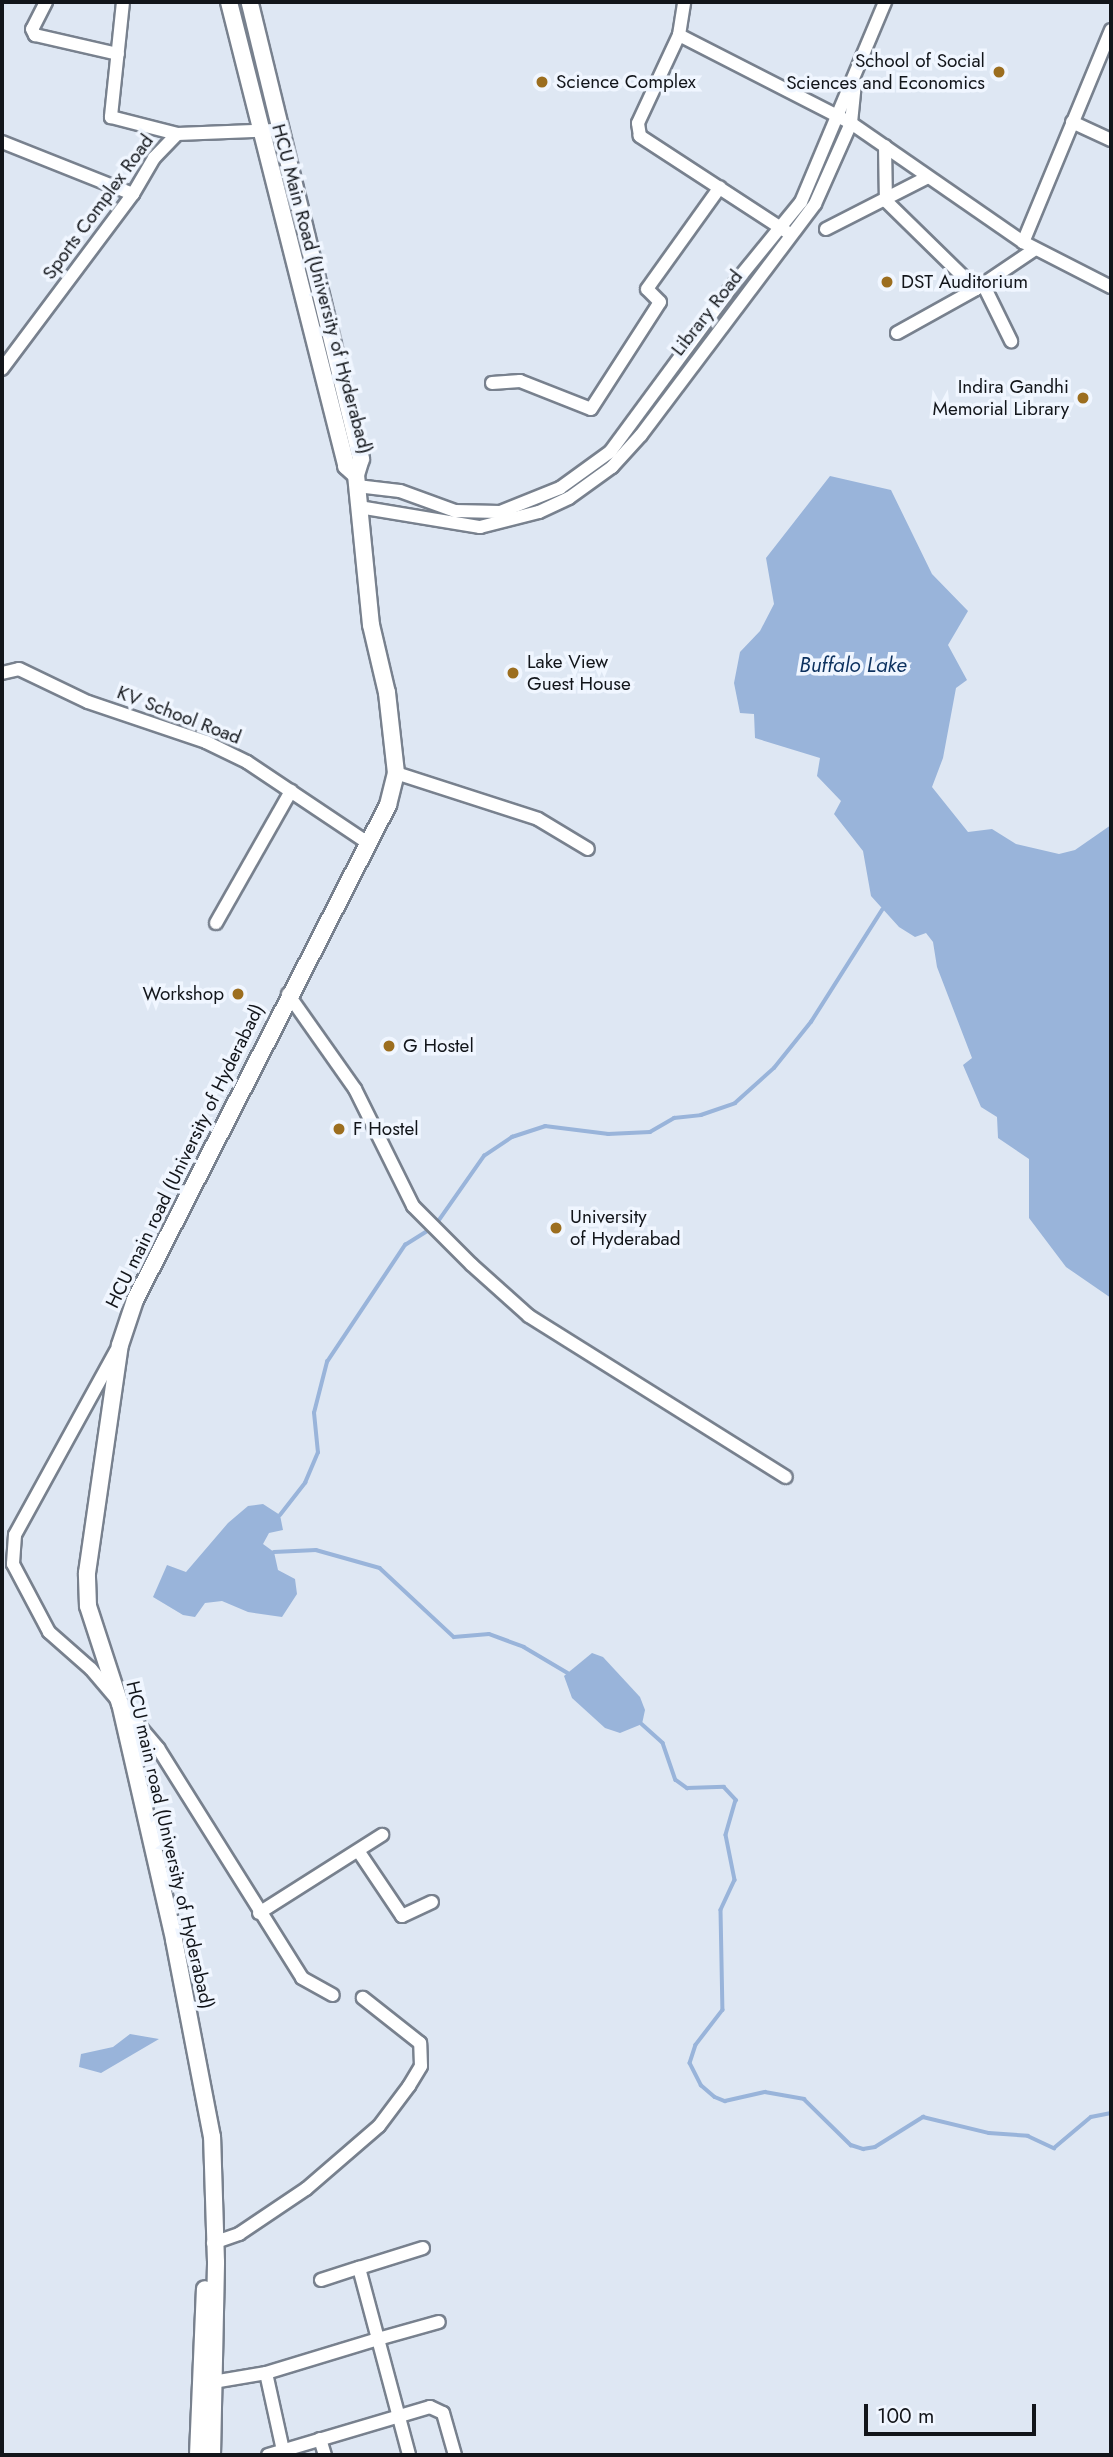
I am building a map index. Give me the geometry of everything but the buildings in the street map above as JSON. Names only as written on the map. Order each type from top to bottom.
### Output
[{"type":"street","points":[[46,2],[32,29],[35,36],[118,54]]},
{"type":"street","points":[[123,2],[111,117],[177,134]]},
{"type":"street","name":"HCU Main Road (University of Hyderabad)","points":[[229,2],[258,131],[346,466],[356,480]]},
{"type":"street","name":"HCU Main Road (University of Hyderabad)","points":[[250,2],[279,130],[322,286],[361,459],[356,480]]},
{"type":"street","points":[[684,2],[678,35],[638,122],[640,136],[793,236]]},
{"type":"street","points":[[356,480],[455,511],[482,513],[522,505],[560,488],[603,458],[629,430],[715,308],[782,228],[811,185],[836,115],[885,2]]},
{"type":"street","points":[[897,332],[980,286],[1029,246],[1072,122],[1111,30]]},
{"type":"street","points":[[678,35],[852,123],[926,178],[1029,246],[1111,286]]},
{"type":"street","points":[[852,123],[856,72]]},
{"type":"street","points":[[1072,122],[1111,140]]},
{"type":"street","name":"Library Road","points":[[359,508],[480,527],[507,523],[569,498],[612,467],[641,435],[698,354],[793,236],[815,204],[852,123]]},
{"type":"street","name":"Sports Complex Road","points":[[2,369],[132,194],[154,158],[177,134],[279,130]]},
{"type":"street","points":[[2,142],[132,194]]},
{"type":"street","points":[[885,146],[886,201],[980,286],[1011,341]]},
{"type":"street","points":[[826,229],[886,201],[926,178]]},
{"type":"street","points":[[492,383],[520,382],[592,410],[660,302],[647,289],[720,187]]},
{"type":"street","name":"HCU main road (University of Hyderabad)","points":[[212,2455],[207,2383],[213,2242],[212,2137],[199,2057],[120,1704],[97,1641],[88,1606],[87,1573],[120,1345],[163,1243],[288,994],[388,805],[396,773],[387,693],[371,625],[356,480]]},
{"type":"street","name":"KV School Road","points":[[2,673],[19,669],[99,706],[206,742],[291,791],[368,843]]},
{"type":"street","points":[[396,773],[538,819],[588,849]]},
{"type":"street","points":[[216,923],[291,791]]},
{"type":"street","points":[[288,994],[355,1089],[413,1206],[472,1265],[529,1316],[786,1477]]},
{"type":"street","points":[[120,1345],[15,1535],[13,1564],[49,1632],[91,1669],[158,1748],[258,1913],[302,1978],[333,1995]]},
{"type":"street","points":[[258,1913],[383,1835]]},
{"type":"street","points":[[359,1852],[402,1916],[432,1902]]},
{"type":"street","points":[[213,2242],[239,2234],[306,2189],[379,2126],[409,2086],[421,2066],[420,2043],[363,1998]]},
{"type":"street","points":[[321,2280],[424,2248]]},
{"type":"street","points":[[359,2268],[409,2455]]},
{"type":"street","points":[[198,2455],[207,2383],[266,2373],[439,2322]]},
{"type":"street","points":[[266,2373],[283,2450]]},
{"type":"street","points":[[268,2455],[398,2416],[437,2408],[443,2413],[455,2455]]},
{"type":"street","points":[[320,2439],[325,2455]]},
{"type":"shaded area","name":"University of Hyderabad","points":[[2,2],[1111,2],[1111,2455],[2,2455]]},
{"type":"water","name":"Buffalo Lake","points":[[830,476],[891,490],[932,574],[968,611],[948,645],[967,680],[956,688],[943,758],[932,787],[968,832],[992,829],[1016,844],[1059,854],[1075,850],[1111,825],[1111,1298],[1066,1267],[1029,1218],[1029,1159],[998,1138],[997,1117],[981,1107],[963,1065],[972,1058],[937,967],[933,942],[926,933],[915,937],[899,927],[871,896],[863,851],[834,814],[841,801],[817,776],[820,758],[755,738],[754,714],[740,713],[734,683],[740,652],[760,631],[774,604],[766,558]]},
{"type":"water","points":[[263,1504],[280,1515],[283,1530],[269,1533],[263,1544],[274,1552],[278,1570],[295,1579],[297,1594],[282,1617],[248,1612],[222,1601],[205,1603],[195,1617],[183,1615],[153,1597],[167,1565],[186,1572],[228,1523],[248,1506]]},
{"type":"water","points":[[592,1653],[603,1657],[640,1697],[645,1710],[642,1724],[620,1733],[605,1728],[572,1698],[564,1676]]},
{"type":"water","points":[[130,2034],[159,2039],[101,2073],[79,2067],[81,2054],[113,2047]]},
{"type":"waterway","points":[[437,1223],[484,1156],[512,1137],[545,1126],[608,1134],[650,1132],[674,1118],[701,1115],[735,1103],[774,1068],[811,1022],[882,910]]},
{"type":"waterway","points":[[280,1515],[305,1483],[318,1453],[314,1413],[327,1362],[405,1245],[431,1229]]},
{"type":"waterway","points":[[274,1552],[316,1550],[380,1568],[454,1637],[489,1634],[524,1647],[568,1673]]},
{"type":"waterway","points":[[642,1724],[663,1743],[676,1780],[687,1788],[724,1787],[736,1800],[726,1835],[735,1880],[721,1910],[723,2010],[696,2045],[690,2063],[701,2085],[715,2097],[725,2101],[765,2092],[804,2099],[851,2145],[863,2149],[875,2147],[923,2117],[989,2133],[1028,2136],[1054,2148],[1091,2117],[1111,2113]]},
{"type":"place","name":"School of Social Sciences and Economics","points":[[999,72]]},
{"type":"place","name":"Science Complex","points":[[542,82]]},
{"type":"place","name":"DST Auditorium","points":[[887,282]]},
{"type":"place","name":"Indira Gandhi Memorial Library","points":[[1083,398]]},
{"type":"place","name":"Lake View Guest House","points":[[513,673]]},
{"type":"place","name":"Workshop","points":[[238,994]]},
{"type":"place","name":"G Hostel","points":[[389,1046]]},
{"type":"place","name":"F Hostel","points":[[339,1129]]},
{"type":"place","name":"University of Hyderabad","points":[[556,1228]]}]
